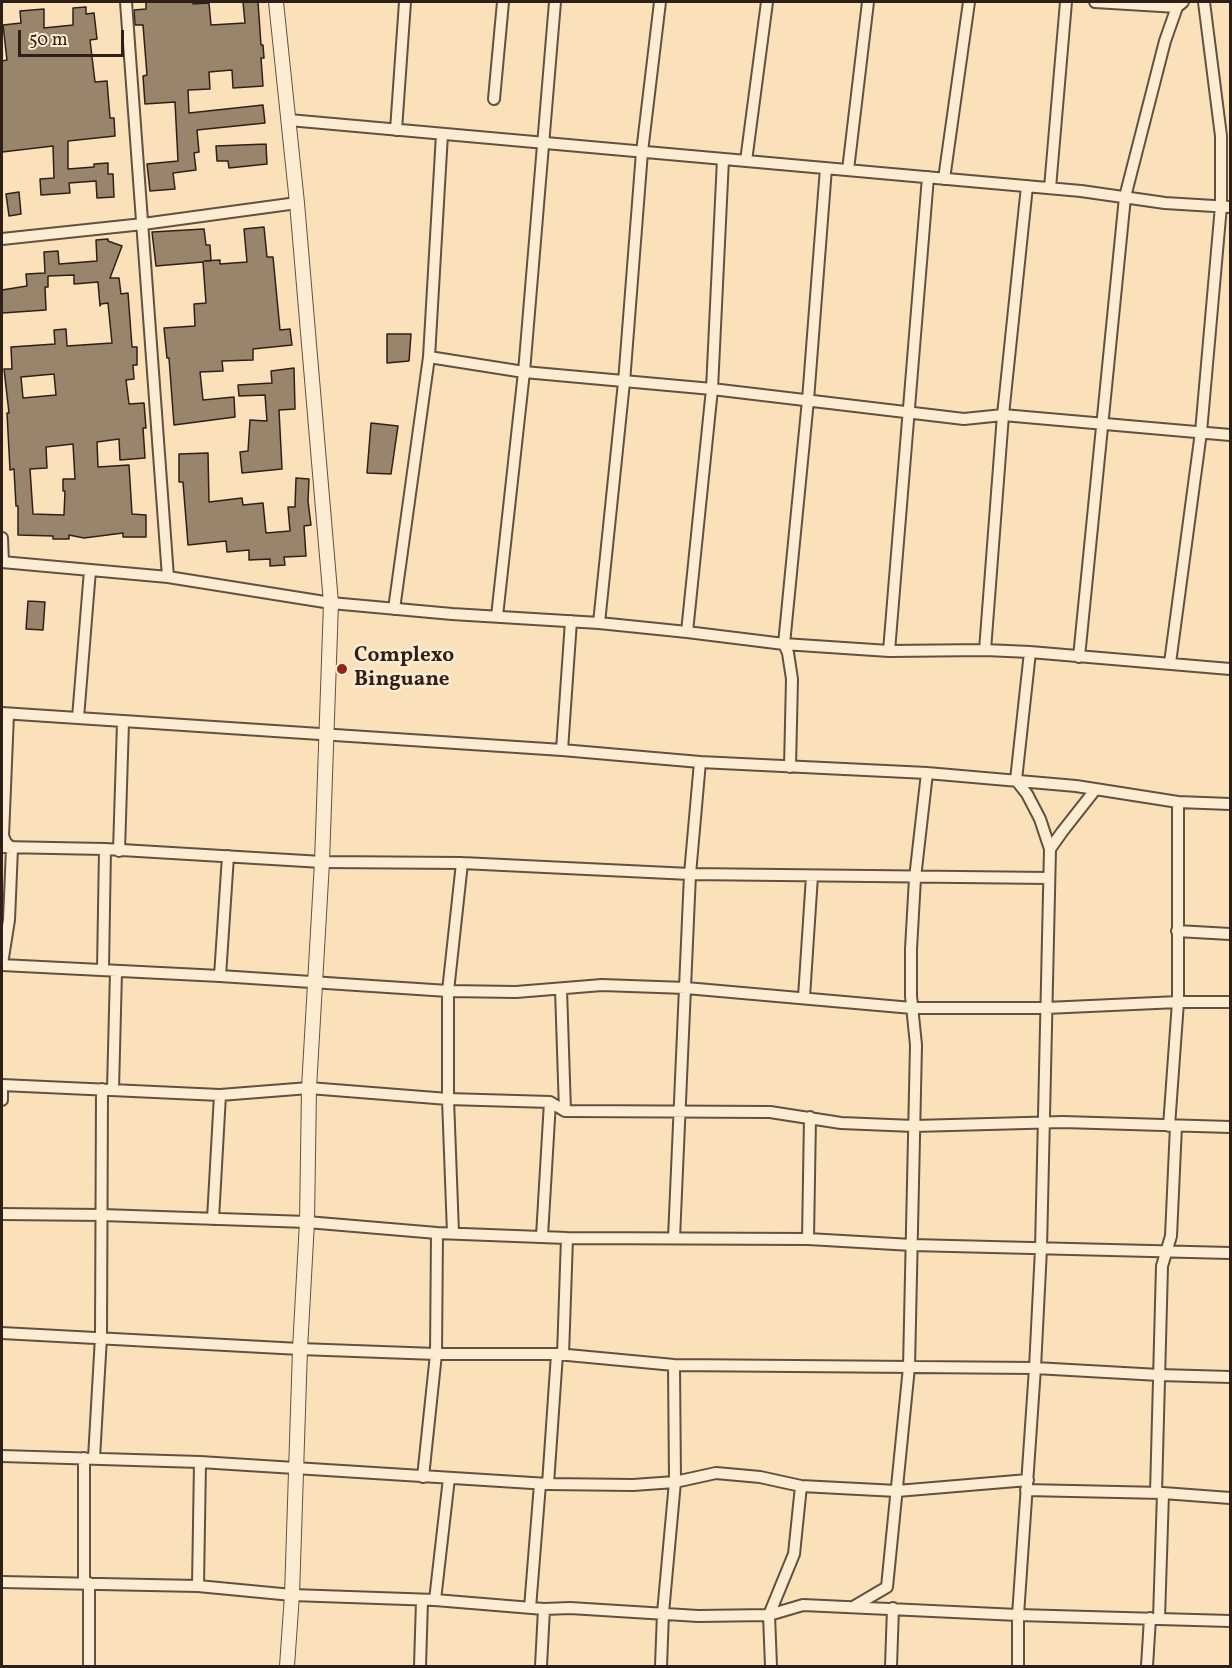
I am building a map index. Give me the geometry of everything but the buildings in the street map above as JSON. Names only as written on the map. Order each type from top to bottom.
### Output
[{"type":"street","points":[[126,2],[168,577]]},
{"type":"street","points":[[276,2],[290,120],[331,603],[322,862],[309,1088],[307,1222],[300,1349],[292,1595],[287,1666]]},
{"type":"street","points":[[396,129],[405,2]]},
{"type":"street","points":[[494,99],[503,2]]},
{"type":"street","points":[[497,616],[524,372],[555,2]]},
{"type":"street","points":[[599,623],[624,382],[642,152],[660,2]]},
{"type":"street","points":[[746,161],[767,2]]},
{"type":"street","points":[[848,170],[868,2]]},
{"type":"street","points":[[945,179],[969,2]]},
{"type":"street","points":[[1050,188],[1065,2]]},
{"type":"street","points":[[1079,657],[1125,197],[1166,41],[1180,4],[1095,2]]},
{"type":"street","points":[[1170,663],[1201,432],[1226,207],[1221,136],[1204,2]]},
{"type":"street","points":[[290,120],[1050,188],[1165,203],[1226,207]]},
{"type":"street","points":[[1221,136],[1230,122]]},
{"type":"street","points":[[394,609],[429,357],[442,134]]},
{"type":"street","points":[[687,632],[712,390],[723,159]]},
{"type":"street","points":[[790,767],[792,679],[788,653],[784,645],[808,400],[826,168]]},
{"type":"street","points":[[889,651],[928,177]]},
{"type":"street","points":[[985,650],[1003,416],[1027,186]]},
{"type":"street","points":[[2,239],[143,224],[297,203]]},
{"type":"street","points":[[429,357],[524,372],[808,400],[964,419],[1003,416],[1230,435]]},
{"type":"street","points":[[2,538],[2,562],[168,577],[331,603],[599,623],[784,645],[889,651],[1030,652],[1230,669]]},
{"type":"street","points":[[78,718],[90,570]]},
{"type":"street","points":[[562,750],[571,621]]},
{"type":"street","points":[[1018,1666],[1018,1615],[1041,1249],[1050,849],[1036,811],[1016,780],[1030,652]]},
{"type":"street","points":[[1230,804],[1178,802],[1016,780],[700,762],[562,750],[5,714],[3,836],[7,848],[9,920],[2,964],[448,991],[516,992],[602,985],[686,988],[912,1008],[1046,1008],[1230,1002]]},
{"type":"street","points":[[118,851],[123,722]]},
{"type":"street","points":[[674,1238],[690,874],[700,762]]},
{"type":"street","points":[[853,1607],[887,1587],[909,1367],[916,1045],[912,1008],[911,949],[915,878],[927,774]]},
{"type":"street","points":[[1050,849],[1095,790]]},
{"type":"street","points":[[1147,1666],[1155,1618],[1162,1266],[1172,1231],[1178,1002],[1178,802]]},
{"type":"street","points":[[7,848],[105,849],[322,862],[462,863],[690,874],[1049,878]]},
{"type":"street","points":[[103,969],[105,849]]},
{"type":"street","points":[[220,976],[228,856]]},
{"type":"street","points":[[453,1233],[448,1099],[448,991],[462,863]]},
{"type":"street","points":[[804,997],[813,876]]},
{"type":"street","points":[[1177,931],[1230,934]]},
{"type":"street","points":[[113,1089],[116,972]]},
{"type":"street","points":[[561,989],[565,1111]]},
{"type":"street","points":[[2,1100],[2,1085],[220,1095],[309,1088],[448,1099],[550,1102],[565,1111],[770,1112],[841,1123],[914,1126],[1063,1122],[1230,1127]]},
{"type":"street","points":[[89,1666],[87,1583],[89,1458],[101,1337],[102,1089]]},
{"type":"street","points":[[213,1219],[220,1095]]},
{"type":"street","points":[[542,1236],[550,1102]]},
{"type":"street","points":[[808,1239],[810,1118]]},
{"type":"street","points":[[2,1214],[307,1222],[437,1233],[567,1238],[808,1239],[912,1245],[1230,1253]]},
{"type":"street","points":[[423,1477],[436,1354],[437,1233]]},
{"type":"street","points":[[530,1608],[560,1355],[567,1238]]},
{"type":"street","points":[[2,1333],[300,1349],[436,1354],[560,1355],[674,1365],[1035,1368],[1230,1377]]},
{"type":"street","points":[[661,1666],[663,1613],[675,1482],[674,1365]]},
{"type":"street","points":[[2,1456],[200,1462],[544,1484],[633,1485],[675,1482],[716,1473],[760,1477],[801,1486],[897,1491],[1027,1485],[1230,1498]]},
{"type":"street","points":[[198,1586],[200,1462]]},
{"type":"street","points":[[435,1600],[449,1478]]},
{"type":"street","points":[[771,1666],[769,1614],[794,1554],[801,1486]]},
{"type":"street","points":[[2,1582],[198,1586],[292,1595],[435,1600],[544,1609],[570,1608],[698,1616],[769,1614],[802,1605],[1018,1615],[1230,1621]]},
{"type":"street","points":[[420,1666],[422,1601]]},
{"type":"street","points":[[891,1666],[893,1608]]},
{"type":"street","points":[[541,1666],[544,1609]]},
{"type":"place","name":"Complexo Binguane","points":[[342,669]]}]
